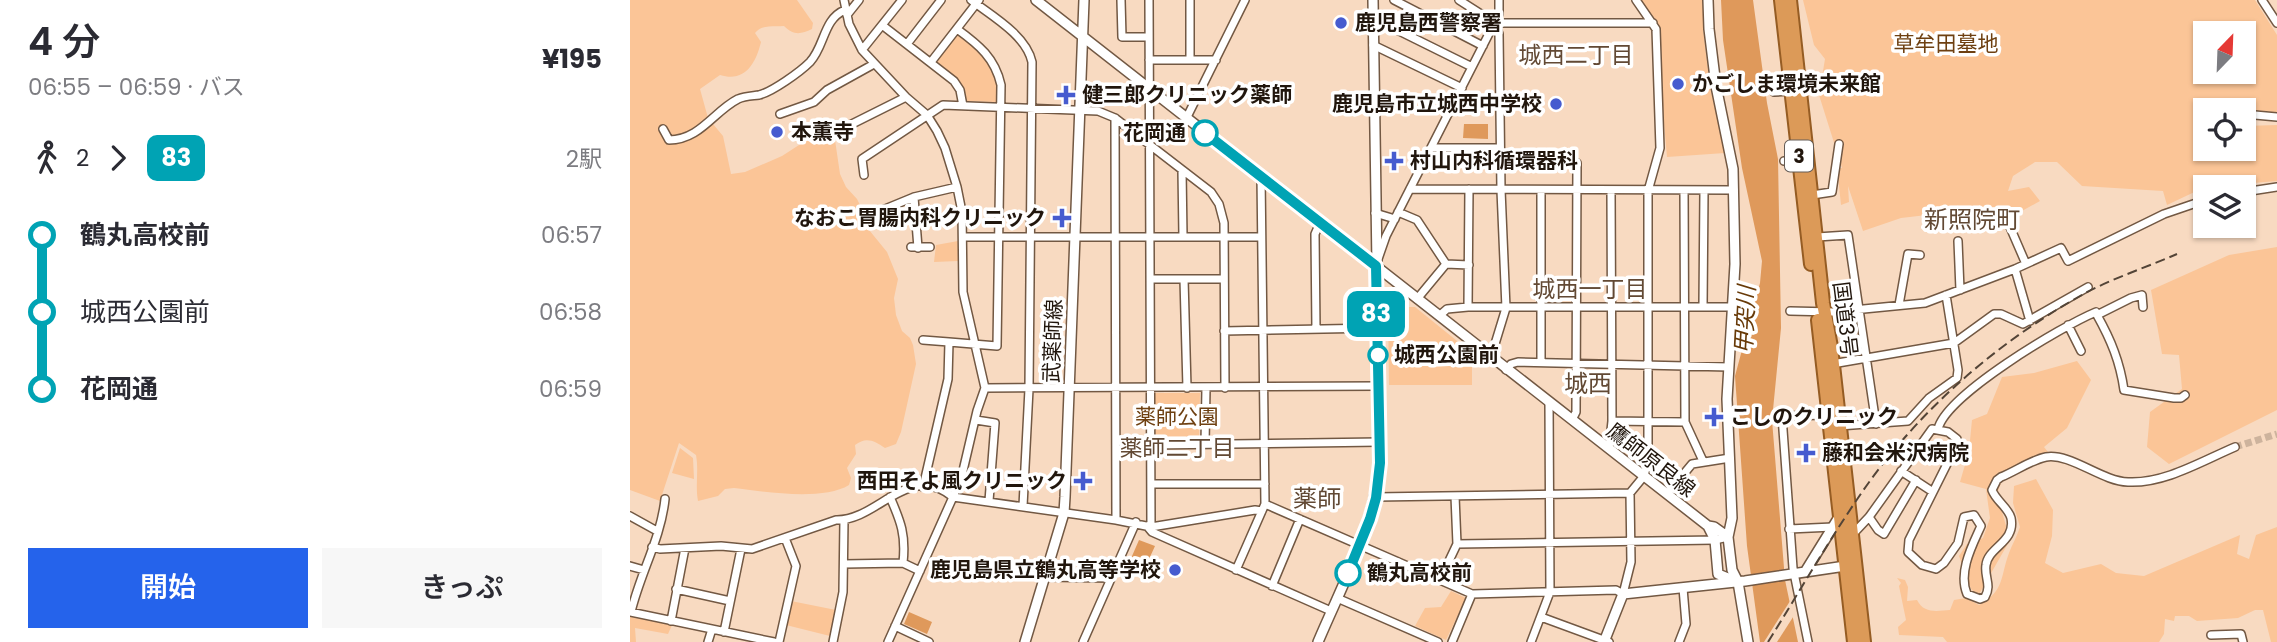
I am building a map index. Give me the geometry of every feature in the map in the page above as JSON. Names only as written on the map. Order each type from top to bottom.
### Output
[{"type":"highway","name":"国道3号","points":[[1781,0],[1799,160],[1821,312],[1832,364],[1847,538],[1864,642]]},
{"type":"highway","name":"国道3号","points":[[1790,0],[1817,237],[1836,522],[1847,538]]},
{"type":"highway","name":"国道3号","points":[[1851,565],[1854,642]]},
{"type":"street","points":[[844,0],[854,36],[862,50],[906,97],[927,115],[945,148],[962,212],[964,292],[985,388],[962,475],[888,642]]},
{"type":"street","points":[[663,129],[669,140],[687,137],[714,120],[730,104],[747,96],[761,94],[793,75],[815,56],[830,21],[859,0]]},
{"type":"street","points":[[862,50],[902,0]]},
{"type":"street","points":[[907,44],[941,0]]},
{"type":"street","name":"鷹師原良線","points":[[1036,0],[1708,526],[1715,540],[1718,574]]},
{"type":"street","name":"武薬師線","points":[[1025,642],[1064,513],[1084,0]]},
{"type":"street","points":[[1121,0],[1122,37],[1149,37]]},
{"type":"street","points":[[1149,0],[1149,526],[1152,532],[1331,611]]},
{"type":"street","points":[[1190,0],[1190,59]]},
{"type":"street","points":[[1186,118],[1245,0]]},
{"type":"street","points":[[1318,642],[1360,545],[1376,498],[1380,442],[1373,0]]},
{"type":"street","points":[[1394,0],[1483,46]]},
{"type":"street","points":[[1460,0],[1495,23],[1653,23]]},
{"type":"street","points":[[1376,266],[1397,215],[1495,23],[1499,14],[1499,0]]},
{"type":"street","points":[[1541,617],[1606,642],[1631,562],[1630,493],[1648,467],[1648,191],[1660,148],[1656,29],[1636,0]]},
{"type":"street","points":[[1708,0],[1715,75],[1731,154],[1734,190],[1735,264],[1727,399],[1732,518],[1728,537],[1732,570],[1742,582],[1748,642]]},
{"type":"street","points":[[2262,0],[2277,23]]},
{"type":"street","points":[[931,62],[975,1],[1020,38],[1030,53],[1033,108],[1029,389],[1023,506]]},
{"type":"street","points":[[1373,18],[1472,67]]},
{"type":"street","points":[[1491,358],[1506,308],[1499,34],[1495,23]]},
{"type":"street","points":[[882,25],[954,81],[960,90],[963,106]]},
{"type":"street","points":[[923,340],[997,346],[1001,85],[995,66],[980,46],[957,29]]},
{"type":"street","points":[[1373,45],[1462,88]]},
{"type":"street","points":[[1149,60],[1216,60]]},
{"type":"street","points":[[780,114],[814,102],[827,90],[874,64]]},
{"type":"street","points":[[1774,92],[1791,91]]},
{"type":"street","points":[[852,124],[906,97]]},
{"type":"street","points":[[864,175],[862,159],[943,105],[1098,111],[1115,118],[1216,198],[1222,213],[1224,237],[1225,388]]},
{"type":"street","points":[[2256,115],[2277,117]]},
{"type":"street","points":[[1115,118],[1116,520]]},
{"type":"street","points":[[1812,195],[1832,192],[1839,144]]},
{"type":"street","points":[[1432,148],[1500,148]]},
{"type":"street","points":[[1784,161],[1799,160]]},
{"type":"street","points":[[1572,420],[1576,412],[1577,163]]},
{"type":"street","points":[[1182,170],[1182,237]]},
{"type":"street","points":[[1236,570],[1264,507],[1261,176]]},
{"type":"street","points":[[878,215],[880,211],[914,197],[957,187]]},
{"type":"street","points":[[2256,190],[2277,187]]},
{"type":"street","points":[[1410,189],[1734,190]]},
{"type":"street","points":[[1468,189],[1468,307]]},
{"type":"street","points":[[1541,190],[1541,362]]},
{"type":"street","points":[[1609,449],[1612,421],[1611,191]]},
{"type":"street","points":[[1684,191],[1685,422],[1703,461]]},
{"type":"street","points":[[1703,306],[1704,191]]},
{"type":"street","points":[[914,197],[915,248],[930,247]]},
{"type":"street","points":[[1790,312],[1925,303],[2015,269],[2061,247],[2068,261],[2164,214],[2193,204]]},
{"type":"street","points":[[1376,213],[1417,220],[1446,264]]},
{"type":"street","points":[[1316,329],[1315,234],[1320,223]]},
{"type":"street","points":[[2010,227],[2026,264]]},
{"type":"street","points":[[1817,237],[1847,235],[1876,424]]},
{"type":"street","points":[[963,237],[1260,237]]},
{"type":"street","points":[[1958,242],[1960,290]]},
{"type":"street","points":[[1899,305],[1908,254],[1920,255]]},
{"type":"street","points":[[1446,264],[1469,265]]},
{"type":"street","points":[[1417,299],[1446,264]]},
{"type":"street","points":[[2015,269],[2030,321]]},
{"type":"street","points":[[1151,279],[1224,279]]},
{"type":"street","points":[[1184,279],[1187,388]]},
{"type":"street","points":[[1832,364],[1954,343],[1994,314],[2001,314],[2023,324],[2088,287]]},
{"type":"street","points":[[1839,426],[1908,421],[1929,398],[1957,378],[1958,370],[1945,295]]},
{"type":"street","points":[[2097,315],[2142,295],[2143,307]]},
{"type":"street","points":[[1439,316],[1447,309],[1468,307],[1732,307]]},
{"type":"street","points":[[1938,429],[1943,417],[2012,359],[2068,325],[2096,312],[2112,342],[2121,367],[2124,390],[2174,398],[2185,394]]},
{"type":"street","points":[[2068,325],[2081,352]]},
{"type":"street","points":[[1224,331],[1377,328]]},
{"type":"street","points":[[923,487],[948,379],[950,342]]},
{"type":"street","points":[[1506,370],[1511,364],[1518,362],[1729,367]]},
{"type":"street","points":[[985,388],[1379,386]]},
{"type":"street","points":[[1205,444],[1206,388]]},
{"type":"street","points":[[1531,642],[1550,592],[1549,402]]},
{"type":"street","points":[[1808,642],[1796,589],[1797,573],[1789,529],[1782,416],[1829,415]]},
{"type":"street","points":[[976,420],[995,423],[989,501]]},
{"type":"street","points":[[1612,421],[1685,422]]},
{"type":"street","points":[[1847,538],[1869,517],[1932,429],[1948,432],[1957,439],[1956,446],[1909,540],[1908,552],[1922,565],[1933,569],[1940,567],[1958,543],[1964,517],[1974,515],[1981,526],[1969,552],[1964,587],[1967,594],[1980,599],[1985,597],[1989,586],[1985,566],[1988,558],[2006,541],[2010,532],[2011,517],[1992,490],[2001,477],[2043,458],[2058,457],[2110,478],[2137,482],[2158,480],[2235,446]]},
{"type":"street","points":[[1150,445],[1380,442]]},
{"type":"street","points":[[1667,494],[1692,464],[1730,458]]},
{"type":"street","points":[[1901,471],[1934,492]]},
{"type":"street","points":[[1869,517],[1884,534],[1916,480]]},
{"type":"street","points":[[1151,484],[1265,484]]},
{"type":"street","points":[[652,547],[721,546],[752,549],[836,520],[850,520],[904,488],[937,487],[953,497],[1149,526],[1264,507],[1300,519],[1472,594],[1616,590],[1623,594],[1742,582],[1851,565]]},
{"type":"street","points":[[1376,498],[1630,493]]},
{"type":"street","points":[[1440,580],[1457,544],[1455,496]]},
{"type":"street","points":[[890,497],[902,524],[904,563]]},
{"type":"street","points":[[665,499],[663,513],[630,612],[777,642],[796,566],[785,538]]},
{"type":"street","points":[[630,516],[657,531]]},
{"type":"street","points":[[1272,586],[1300,519]]},
{"type":"street","points":[[833,642],[843,592],[844,520]]},
{"type":"street","points":[[1789,529],[1836,522]]},
{"type":"street","points":[[1797,573],[1836,522]]},
{"type":"street","points":[[1083,642],[1136,523]]},
{"type":"street","name":"鷹師原良線","points":[[1708,526],[1728,537]]},
{"type":"street","points":[[1457,544],[1715,540],[1728,537]]},
{"type":"street","points":[[671,621],[685,548]]},
{"type":"street","points":[[724,632],[741,550]]},
{"type":"street","points":[[844,564],[904,563],[920,571]]},
{"type":"street","points":[[630,566],[644,570]]},
{"type":"street","points":[[1710,585],[1718,574],[1742,582]]},
{"type":"street","points":[[1044,577],[1111,578]]},
{"type":"street","points":[[676,589],[730,601]]},
{"type":"street","points":[[1679,642],[1686,624],[1683,589]]},
{"type":"street","points":[[1452,642],[1472,594]]},
{"type":"street","points":[[1337,598],[1438,642]]},
{"type":"street","points":[[895,626],[929,642]]},
{"type":"street","points":[[708,642],[712,629]]},
{"type":"street","points":[[2211,635],[2241,634],[2243,642]]},
{"type":"green space","points":[[630,0],[797,0],[813,23],[812,29],[801,33],[794,33],[784,26],[761,28],[755,33],[761,42],[759,50],[743,74],[729,77],[720,75],[700,89],[708,118],[723,136],[731,174],[745,172],[782,156],[813,136],[825,135],[835,140],[840,174],[862,209],[865,225],[887,252],[898,279],[894,298],[896,315],[902,331],[913,345],[916,364],[901,432],[896,444],[885,448],[870,440],[855,445],[856,454],[847,468],[851,478],[849,485],[838,490],[793,494],[734,488],[725,489],[718,496],[698,501],[696,455],[679,443],[660,501],[630,490]]},
{"type":"green space","points":[[1640,0],[1703,0],[1703,29],[1710,87],[1725,153],[1667,157],[1655,22]]},
{"type":"green space","name":"草牟田墓地","points":[[1803,0],[2255,0],[2277,35],[2277,114],[2256,114],[2256,98],[2193,98],[2193,161],[2256,161],[2256,126],[2277,125],[2277,181],[2256,183],[2256,175],[2193,175],[2193,193],[2167,205],[2163,191],[2082,186],[2057,162],[2035,162],[2013,176],[2008,191],[2029,187],[2040,201],[1995,226],[1970,224],[1944,213],[1901,218],[1863,231],[1848,186],[1849,202],[1841,205],[1838,176],[1839,168],[1842,168],[1819,95],[1825,59],[1814,45]]},
{"type":"green space","points":[[959,33],[982,54],[994,72],[998,92],[996,102],[964,101],[959,82],[936,62]]},
{"type":"green space","points":[[958,241],[958,261],[934,262],[936,245]]},
{"type":"green space","points":[[2277,247],[2277,410],[2169,464],[2147,447],[2150,412],[2182,389],[2179,355],[2162,354],[2151,290],[2229,255]]},
{"type":"green space","points":[[1388,307],[1415,307],[1472,353],[1472,385],[1389,385]]},
{"type":"green space","points":[[2077,361],[2091,380],[2067,428],[2044,447],[2052,457],[2004,475],[1997,494],[2010,540],[1978,596],[1971,589],[1959,556],[1967,544],[1983,538],[1990,518],[1986,489],[1960,482],[1969,451],[1972,420],[1987,414],[2002,377],[2034,373]]},
{"type":"green space","name":"薬師公園","points":[[1155,393],[1200,393],[1199,441],[1155,441]]},
{"type":"green space","points":[[680,448],[693,458],[694,479],[672,473]]},
{"type":"green space","points":[[2036,479],[2053,510],[2052,536],[2045,563],[2063,573],[2101,564],[2116,573],[2144,576],[2240,535],[2237,554],[2249,559],[2256,535],[2277,527],[2277,642],[2271,642],[2263,610],[2255,610],[2238,618],[2197,621],[2189,616],[2175,616],[2174,621],[2165,619],[2164,634],[2159,642],[1947,642],[1943,637],[1899,635],[1898,627],[1906,620],[1899,586],[1901,583],[1897,578],[1905,580],[1908,587],[1907,601],[1917,600],[1923,608],[1931,611],[1950,610],[1954,600],[1966,598],[1979,605],[1998,589],[2020,527],[2013,503],[2014,486]]},
{"type":"green space","points":[[1451,591],[1466,598],[1446,640],[1415,626],[1425,608],[1441,607]]},
{"type":"green space","points":[[791,601],[836,610],[830,636],[786,625]]},
{"type":"green space","points":[[630,616],[672,625],[668,634],[635,628],[636,642],[630,642]]},
{"type":"shaded area","points":[[1721,0],[1753,0],[1767,103],[1778,159],[1781,328],[1772,420],[1785,580],[1798,642],[1760,642],[1747,546],[1735,376],[1760,283],[1762,261],[1742,168],[1723,40]]},
{"type":"shaded area","points":[[1464,124],[1488,124],[1488,139],[1463,138]]},
{"type":"shaded area","points":[[1139,540],[1155,546],[1144,570],[1129,563]]},
{"type":"shaded area","points":[[909,612],[932,622],[927,634],[904,624]]},
{"type":"pier","points":[[1792,598],[1795,614],[1777,642],[1764,642]]},
{"type":"tunnel","points":[[2235,447],[2277,434]]},
{"type":"railway","points":[[1768,642],[1858,498],[1904,438],[1957,384],[2016,337],[2080,296],[2177,254]]},
{"type":"bus line","name":"83","points":[[1205,133],[1376,266],[1380,463],[1376,498],[1370,519],[1348,573]]},
{"type":"place","name":"鹿児島西警察署","points":[[1341,23]]},
{"type":"place","name":"かごしま環境未来館","points":[[1678,84]]},
{"type":"place","name":"健三郎クリニック薬師","points":[[1066,95]]},
{"type":"place","name":"鹿児島市立城西中学校","points":[[1556,104]]},
{"type":"place","name":"本薫寺","points":[[777,132]]},
{"type":"place","name":"花岡通","points":[[1205,133]]},
{"type":"place","name":"村山内科循環器科","points":[[1394,161]]},
{"type":"place","name":"なおこ胃腸内科クリニック","points":[[1062,218]]},
{"type":"place","name":"城西公園前","points":[[1378,355]]},
{"type":"place","name":"こしのクリニック","points":[[1714,417]]},
{"type":"place","name":"藤和会米沢病院","points":[[1806,453]]},
{"type":"place","name":"西田そよ風クリニック","points":[[1083,481]]},
{"type":"place","name":"鹿児島県立鶴丸高等学校","points":[[1175,570]]},
{"type":"place","name":"鶴丸高校前","points":[[1348,573]]},
{"type":"district","name":"城西二丁目","points":[[1576,55]]},
{"type":"district","name":"新照院町","points":[[1972,220]]},
{"type":"district","name":"城西一丁目","points":[[1590,289]]},
{"type":"district","name":"城西","points":[[1588,384]]},
{"type":"district","name":"薬師二丁目","points":[[1177,448]]},
{"type":"district","name":"薬師","points":[[1317,499]]},
{"type":"water label","name":"甲突川","points":[[1745,320]]}]
